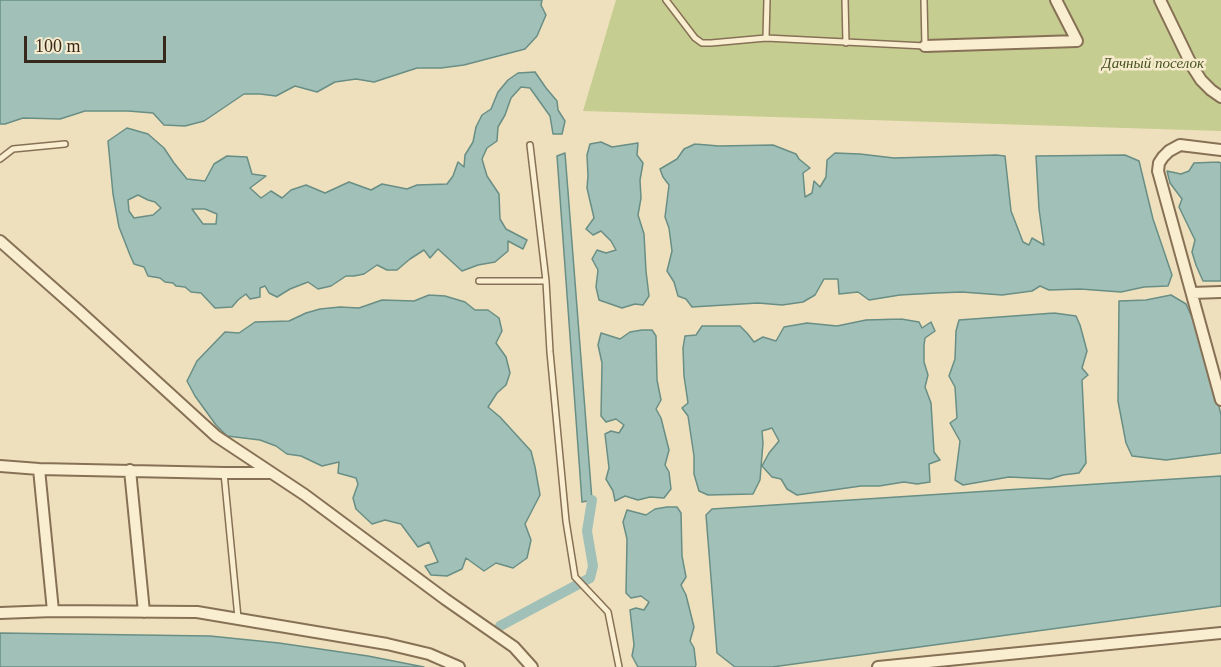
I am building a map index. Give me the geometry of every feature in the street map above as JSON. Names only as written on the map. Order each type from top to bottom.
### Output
[{"type":"street","points":[[925,46],[1077,41],[1056,0]]},
{"type":"street","points":[[1160,0],[1192,66],[1201,80],[1221,97]]},
{"type":"street","points":[[1221,150],[1180,145],[1169,151],[1159,163],[1158,171],[1221,400]]},
{"type":"street","points":[[0,241],[87,317],[216,436],[305,495],[514,647],[532,667]]},
{"type":"street","points":[[1192,293],[1221,292]]},
{"type":"street","points":[[0,466],[39,469],[271,473]]},
{"type":"street","points":[[39,469],[53,611]]},
{"type":"street","points":[[130,470],[144,612]]},
{"type":"street","points":[[0,614],[53,611],[197,612],[387,644],[429,654],[459,667]]},
{"type":"street","points":[[878,667],[1221,633]]},
{"type":"lane","points":[[666,0],[695,38],[702,43],[766,38],[925,46],[924,0]]},
{"type":"lane","points":[[766,38],[767,0]]},
{"type":"lane","points":[[845,0],[846,43]]},
{"type":"lane","points":[[0,159],[13,149],[65,144]]},
{"type":"lane","points":[[530,145],[546,281],[550,352],[566,521],[575,577],[609,612],[619,667]]},
{"type":"lane","points":[[479,281],[546,281]]},
{"type":"lane","points":[[224,473],[238,619]]},
{"type":"green space","name":"Дачный поселок","points":[[616,0],[1221,0],[1221,131],[583,111]]},
{"type":"water","points":[[0,0],[542,0],[541,5],[546,15],[537,36],[525,49],[464,65],[417,68],[374,82],[356,79],[335,82],[317,92],[295,86],[276,96],[244,94],[204,121],[185,126],[164,125],[153,113],[128,111],[85,111],[60,119],[23,118],[0,124]]},
{"type":"water","points":[[535,72],[557,101],[558,110],[565,121],[562,134],[553,134],[550,116],[530,88],[521,87],[511,98],[498,127],[497,141],[487,148],[482,159],[487,176],[499,194],[500,219],[506,229],[527,240],[523,249],[508,241],[508,251],[495,262],[462,271],[438,249],[430,258],[424,250],[397,270],[387,270],[377,265],[364,274],[346,276],[331,286],[318,289],[308,282],[277,297],[269,293],[265,286],[260,288],[260,297],[250,299],[246,294],[232,307],[215,308],[201,293],[191,292],[185,287],[148,276],[144,267],[134,264],[119,227],[108,141],[127,128],[148,134],[164,148],[187,179],[205,181],[214,164],[227,156],[247,157],[252,174],[266,176],[250,188],[261,198],[271,191],[282,198],[291,190],[306,185],[325,193],[349,182],[371,190],[382,184],[407,189],[417,185],[447,184],[458,162],[464,167],[465,155],[473,142],[476,127],[482,115],[491,109],[498,92],[508,80],[518,73]],"holes":[[[138,195],[155,202],[161,208],[153,215],[134,218],[129,211],[128,200]],[[192,209],[205,209],[217,214],[216,224],[203,224]]]},
{"type":"water","points":[[601,142],[612,147],[638,143],[637,155],[643,163],[638,215],[644,234],[649,296],[643,305],[635,304],[622,308],[599,300],[596,287],[598,270],[592,259],[597,250],[606,253],[616,250],[601,231],[593,235],[586,229],[594,218],[587,188],[587,155],[590,144]]},
{"type":"water","points":[[695,144],[773,145],[796,154],[810,168],[803,173],[805,197],[812,193],[814,181],[820,187],[826,177],[827,160],[835,153],[894,158],[1005,156],[1011,211],[1023,242],[1029,245],[1032,238],[1044,245],[1036,156],[1125,155],[1139,161],[1153,219],[1172,275],[1168,286],[1144,287],[1121,292],[1080,289],[1049,290],[1040,286],[1032,291],[1002,295],[962,292],[900,295],[869,300],[858,292],[839,294],[838,279],[824,279],[815,295],[803,302],[782,305],[758,303],[692,307],[686,299],[678,296],[674,282],[667,271],[672,251],[665,217],[669,185],[660,169],[677,159],[684,149]]},
{"type":"water","points":[[565,153],[592,500],[582,502],[557,156]]},
{"type":"water","points":[[1194,163],[1221,163],[1221,281],[1203,281],[1192,252],[1195,240],[1179,207],[1182,199],[1170,183],[1167,171],[1181,174],[1189,171]]},
{"type":"water","points":[[429,295],[445,296],[465,302],[475,310],[488,310],[499,318],[502,331],[496,343],[506,357],[510,373],[506,385],[497,393],[488,407],[531,451],[540,495],[525,524],[531,540],[527,558],[513,568],[496,563],[484,571],[466,558],[462,569],[447,576],[431,575],[425,566],[438,562],[429,542],[418,547],[401,524],[385,520],[372,524],[356,509],[353,498],[358,484],[356,478],[338,473],[339,462],[322,466],[301,456],[287,454],[276,446],[260,440],[227,436],[216,425],[187,381],[197,361],[225,332],[239,333],[255,322],[289,321],[320,309],[359,308],[382,300],[414,301]]},
{"type":"water","points":[[1171,295],[1186,304],[1195,324],[1221,415],[1221,453],[1166,460],[1132,456],[1126,443],[1118,401],[1119,301],[1146,300]]},
{"type":"water","points":[[1054,313],[1076,316],[1087,351],[1082,368],[1088,375],[1082,380],[1086,463],[1079,473],[1050,479],[1009,477],[963,485],[955,480],[960,441],[950,423],[957,418],[955,387],[949,376],[955,359],[956,331],[959,320]]},
{"type":"water","points":[[901,319],[919,322],[922,328],[931,322],[935,331],[925,338],[924,345],[924,362],[928,375],[925,387],[931,403],[934,452],[940,460],[929,464],[930,482],[861,486],[797,495],[787,489],[781,479],[772,477],[762,466],[779,441],[772,428],[762,431],[760,480],[753,494],[708,495],[699,491],[694,474],[694,456],[688,416],[682,408],[688,403],[684,376],[685,336],[696,335],[702,326],[740,326],[754,342],[763,337],[776,341],[784,327],[807,323],[837,326],[866,320]]},
{"type":"water","points":[[652,330],[656,336],[657,380],[661,400],[656,409],[661,418],[669,450],[665,465],[669,472],[671,489],[664,498],[650,497],[638,500],[625,496],[615,501],[613,491],[606,479],[609,468],[605,434],[611,431],[619,433],[624,425],[616,419],[606,422],[601,416],[602,363],[598,345],[601,333],[620,339],[630,332]]},
{"type":"water","points":[[1221,476],[1221,606],[772,667],[735,667],[717,653],[706,515],[712,509]]},
{"type":"water","points":[[677,507],[681,513],[682,556],[686,577],[681,585],[686,595],[694,627],[690,641],[694,648],[696,665],[695,667],[638,667],[632,656],[634,645],[630,610],[636,608],[644,610],[649,602],[641,596],[631,598],[626,593],[627,539],[623,522],[627,510],[646,515],[655,509]]},
{"type":"water","points":[[0,633],[210,636],[279,643],[424,667],[0,667]]},
{"type":"waterway","points":[[500,626],[590,578],[593,566],[587,531],[592,500]]}]
